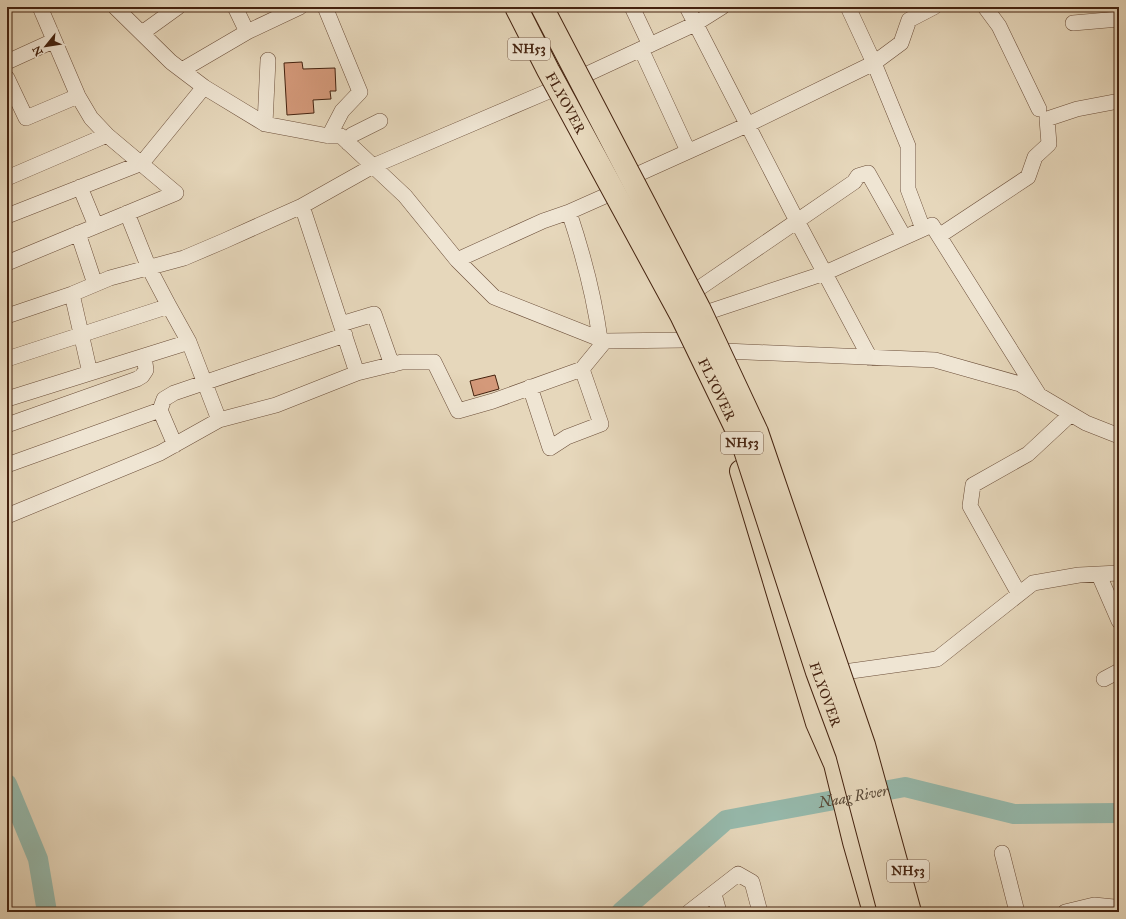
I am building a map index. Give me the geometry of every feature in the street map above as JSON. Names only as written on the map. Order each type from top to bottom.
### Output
[{"type":"highway","name":"NH53","points":[[510,7],[549,91],[644,269],[685,340],[716,400],[734,452],[817,723],[835,764],[854,842],[864,872],[874,912]]},
{"type":"highway","name":"FLYOVER","points":[[516,7],[548,70],[681,315],[742,442],[817,672],[846,753],[889,912]]},
{"type":"highway","name":"FLYOVER","points":[[542,7],[699,308],[757,432],[864,745],[910,912]]},
{"type":"highway","name":"NH53","points":[[548,7],[582,76],[641,185],[695,291],[708,312],[725,351],[736,368],[761,430],[820,610],[874,754],[921,912]]},
{"type":"highway","points":[[609,204],[641,185]]},
{"type":"highway","points":[[835,764],[874,754]]},
{"type":"street","points":[[7,263],[176,193],[107,135],[91,118],[78,96],[53,41],[40,7]]},
{"type":"street","points":[[115,7],[171,62],[204,87],[265,124],[329,136],[341,136],[405,196],[457,260],[494,297],[603,340],[685,340],[708,312],[826,273],[932,225],[1038,395]]},
{"type":"street","points":[[142,33],[178,7]]},
{"type":"street","points":[[235,7],[247,32]]},
{"type":"street","points":[[182,70],[247,32],[300,7]]},
{"type":"street","points":[[325,7],[360,92],[342,111],[329,136]]},
{"type":"street","points":[[632,7],[646,47],[688,151]]},
{"type":"street","points":[[687,7],[796,220],[826,273],[870,358]]},
{"type":"street","points":[[582,76],[696,24],[722,7]]},
{"type":"street","points":[[848,7],[874,63],[908,146],[908,189],[923,229]]},
{"type":"street","points":[[641,185],[688,151],[747,125],[874,63],[901,43],[907,14],[934,7]]},
{"type":"street","points":[[985,7],[999,26],[1039,109]]},
{"type":"street","points":[[1073,23],[1119,19]]},
{"type":"street","points":[[7,62],[53,41]]},
{"type":"street","points":[[265,124],[268,60]]},
{"type":"street","points":[[7,78],[26,118],[78,96]]},
{"type":"street","points":[[7,216],[142,163],[204,87]]},
{"type":"street","points":[[7,316],[72,294],[110,278],[191,255],[302,206],[373,166],[549,91]]},
{"type":"street","points":[[939,236],[1028,177],[1035,157],[1049,144],[1047,119],[1077,109],[1119,101]]},
{"type":"street","points":[[348,143],[352,135],[380,121]]},
{"type":"street","points":[[7,178],[107,135]]},
{"type":"street","points":[[695,291],[796,220],[854,182],[858,176],[868,173],[904,237]]},
{"type":"street","points":[[80,187],[96,226]]},
{"type":"street","points":[[457,260],[543,221],[569,212],[609,204]]},
{"type":"street","points":[[302,206],[357,373]]},
{"type":"street","points":[[7,516],[160,453],[219,420],[276,405],[357,373],[402,362],[434,362],[458,411],[493,402],[530,387],[582,369],[603,340],[583,252],[569,212]]},
{"type":"street","points":[[126,213],[149,268],[189,342],[203,382],[219,420]]},
{"type":"street","points":[[78,233],[95,284]]},
{"type":"street","points":[[72,294],[90,373]]},
{"type":"street","points":[[7,359],[170,306]]},
{"type":"street","points":[[174,445],[160,410],[164,399],[174,393],[343,330],[374,314],[392,365]]},
{"type":"street","points":[[7,399],[189,342]]},
{"type":"street","points":[[725,351],[935,360],[1020,384],[1086,423],[1119,436]]},
{"type":"street","points":[[7,425],[137,379],[142,376],[146,370],[144,356]]},
{"type":"street","points":[[530,387],[550,448],[567,437],[600,424],[582,369]]},
{"type":"street","points":[[7,465],[160,410]]},
{"type":"street","points":[[1019,594],[970,506],[973,485],[1028,454],[1071,414]]},
{"type":"street","points":[[844,672],[937,659],[1033,583],[1079,576],[1119,573]]},
{"type":"street","points":[[1099,575],[1119,621]]},
{"type":"street","points":[[1104,679],[1119,671]]},
{"type":"street","points":[[1002,853],[1017,912]]},
{"type":"street","points":[[688,912],[714,894],[738,874],[752,882],[760,912]]},
{"type":"street","points":[[714,894],[719,912]]},
{"type":"street","points":[[1065,912],[1094,905],[1114,907],[1117,912]]},
{"type":"building","points":[[302,62],[303,69],[335,68],[336,91],[330,91],[331,99],[313,100],[314,113],[287,115],[284,63]]},
{"type":"building","points":[[495,375],[499,389],[474,396],[470,381]]},
{"type":"waterway","name":"Naag River","points":[[7,784],[38,859],[47,912]]},
{"type":"waterway","name":"Naag River","points":[[621,912],[726,820],[905,787],[1014,814],[1119,813]]}]
